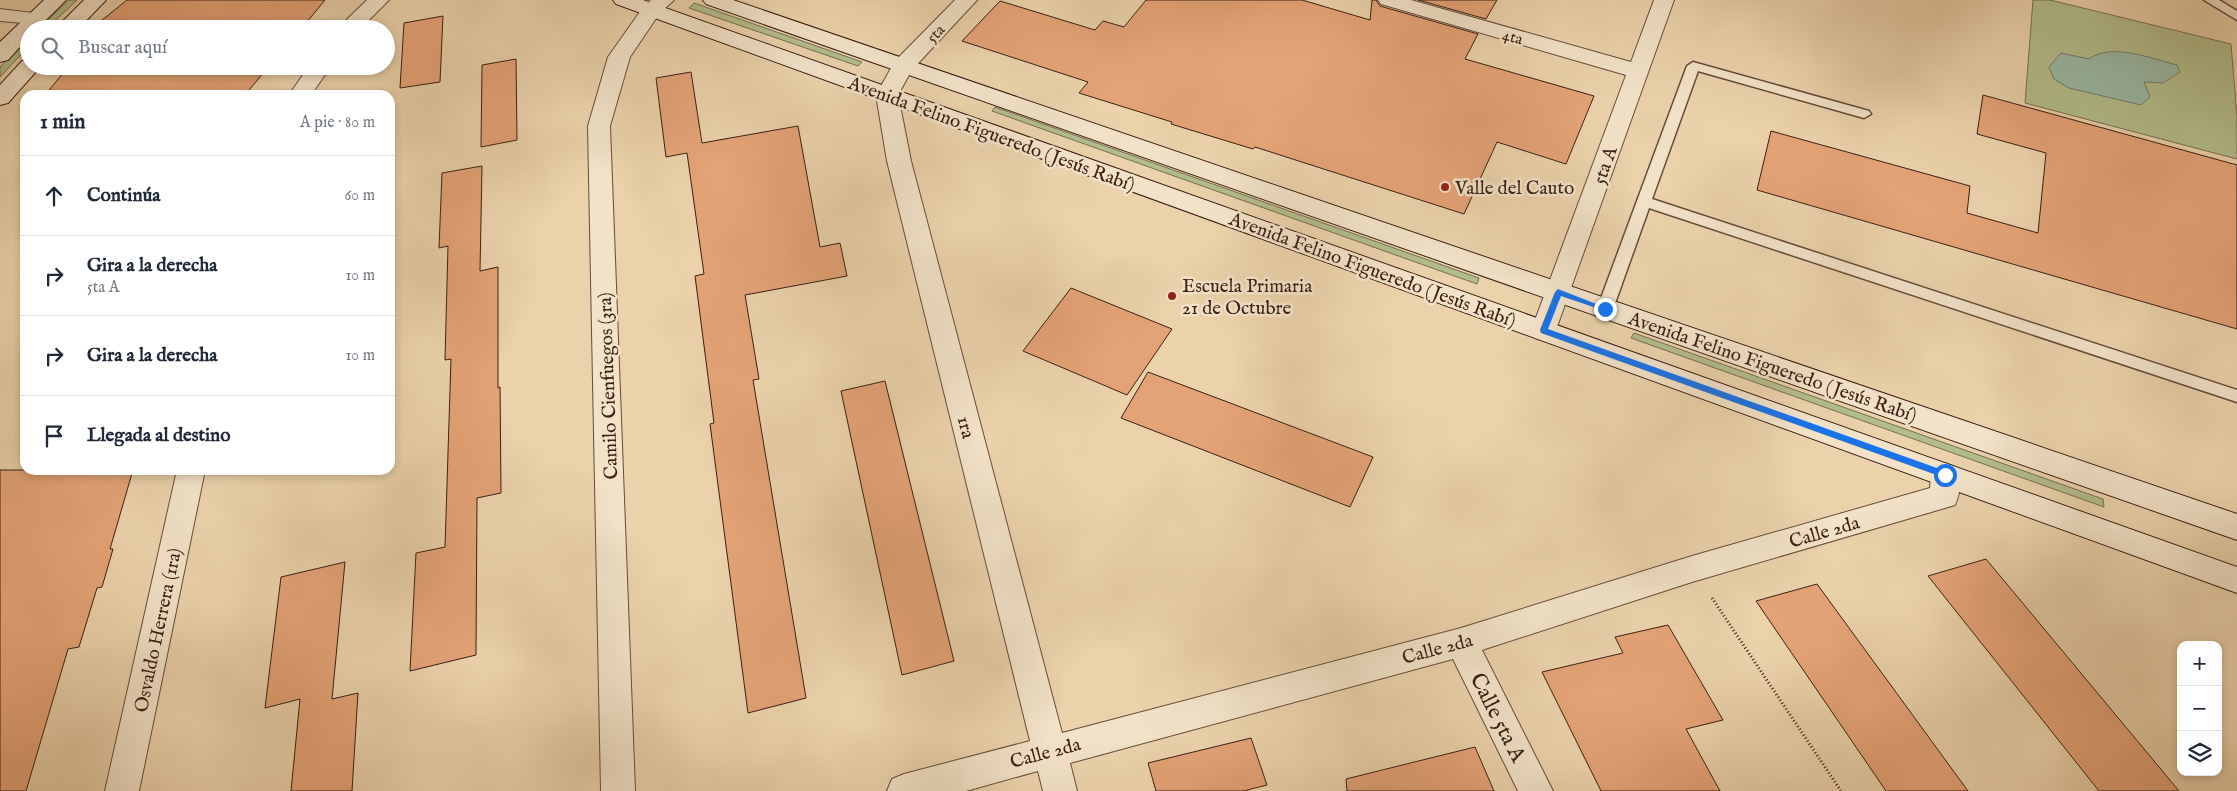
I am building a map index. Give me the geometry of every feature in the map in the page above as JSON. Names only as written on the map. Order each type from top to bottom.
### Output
[{"type":"street","points":[[0,16],[35,18],[56,0]]},
{"type":"street","points":[[75,20],[96,0]]},
{"type":"street","points":[[357,20],[379,0]]},
{"type":"street","name":"Avenida Felino Figueredo (Jesús Rabí)","points":[[623,0],[658,5],[887,95],[2237,580]]},
{"type":"street","name":"Avenida Felino Figueredo (Jesús Rabí)","points":[[713,0],[2237,527]]},
{"type":"street","name":"5ta","points":[[903,66],[967,0]]},
{"type":"street","name":"4ta","points":[[1388,0],[1638,71]]},
{"type":"street","name":"5ta A","points":[[1544,330],[1664,0]]},
{"type":"street","name":"Camilo Cienfuegos (3ra)","points":[[618,791],[599,126],[619,57],[658,5]]},
{"type":"street","points":[[0,55],[20,34]]},
{"type":"street","points":[[887,95],[903,66]]},
{"type":"street","points":[[0,98],[22,75]]},
{"type":"street","points":[[303,90],[314,75]]},
{"type":"street","name":"1ra","points":[[887,95],[899,161],[1060,791]]},
{"type":"street","name":"Osvaldo Herrera (1ra)","points":[[122,791],[190,475]]},
{"type":"street","name":"Calle 2da","points":[[904,791],[1461,642],[1692,569],[1945,496],[1945,475]]},
{"type":"street","name":"Calle 5ta A","points":[[1461,642],[1536,791]]},
{"type":"lane","points":[[2210,0],[2237,16]]},
{"type":"lane","points":[[1605,309],[1693,66],[1864,114]]},
{"type":"lane","points":[[1644,202],[2237,396]]},
{"type":"path","points":[[1692,569],[1841,791]]},
{"type":"shaded area","points":[[69,0],[77,0],[56,20],[48,20]]},
{"type":"shaded area","points":[[2033,0],[2050,0],[2231,44],[2237,116],[2237,159],[2025,103]]},
{"type":"shaded area","points":[[694,3],[862,62],[858,66],[689,8]]},
{"type":"shaded area","points":[[20,47],[20,56],[0,77],[0,67]]},
{"type":"shaded area","points":[[2109,52],[2132,53],[2177,65],[2180,72],[2163,83],[2144,82],[2150,97],[2141,105],[2069,88],[2054,79],[2049,67],[2061,53],[2089,59],[2098,54]]},
{"type":"shaded area","points":[[995,107],[1479,278],[1477,284],[992,111]]},
{"type":"shaded area","points":[[1634,333],[2103,499],[2104,507],[1631,338]]},
{"type":"building","points":[[127,0],[325,0],[308,20],[102,20]]},
{"type":"building","points":[[1146,0],[1302,0],[1370,20],[1372,0],[1376,0],[1380,6],[1478,34],[1465,59],[1594,96],[1566,164],[1497,142],[1464,214],[1255,147],[1253,149],[1171,124],[1172,122],[1079,93],[1088,82],[962,41],[1000,1],[1095,30],[1103,21],[1124,27]]},
{"type":"building","points":[[1418,0],[1497,0],[1486,19]]},
{"type":"building","points":[[443,16],[440,82],[400,88],[404,23]]},
{"type":"building","points":[[516,59],[517,140],[481,147],[482,65]]},
{"type":"building","points":[[691,72],[702,143],[798,126],[820,247],[840,243],[847,276],[745,295],[759,379],[753,380],[806,698],[748,713],[710,424],[714,423],[695,276],[704,274],[687,153],[666,157],[656,78]]},
{"type":"building","points":[[62,75],[262,75],[249,90],[49,90]]},
{"type":"building","points":[[1983,95],[2237,165],[2237,329],[1757,190],[1771,131],[1970,186],[1967,213],[2038,233],[2046,153],[1977,134]]},
{"type":"building","points":[[482,166],[480,271],[498,267],[498,388],[500,387],[501,493],[477,498],[476,655],[410,671],[416,553],[445,547],[451,359],[445,360],[448,246],[439,248],[442,173]]},
{"type":"building","points":[[1071,288],[1172,329],[1127,395],[1023,351]]},
{"type":"building","points":[[1148,372],[1373,457],[1350,507],[1121,418]]},
{"type":"building","points":[[885,381],[954,661],[902,675],[841,391]]},
{"type":"building","points":[[0,470],[20,470],[20,475],[132,475],[110,549],[113,549],[102,587],[97,588],[79,647],[68,649],[26,791],[0,791]]},
{"type":"building","points":[[1986,559],[2179,791],[2099,791],[1928,576]]},
{"type":"building","points":[[345,562],[332,699],[358,693],[352,791],[291,791],[300,699],[265,708],[281,577]]},
{"type":"building","points":[[1817,584],[1968,791],[1886,791],[1756,601]]},
{"type":"building","points":[[1668,625],[1723,720],[1686,729],[1720,791],[1601,791],[1542,672],[1623,653],[1615,637]]},
{"type":"building","points":[[1251,738],[1267,785],[1243,791],[1156,791],[1148,763]]},
{"type":"building","points":[[1475,747],[1494,791],[1347,791],[1346,779]]},
{"type":"place","name":"Valle del Cauto","points":[[1445,187]]},
{"type":"place","name":"Escuela Primaria 21 de Octubre","points":[[1172,296]]},
{"type":"route","points":[[1605,309],[1558,292],[1544,330],[1945,475]]}]
